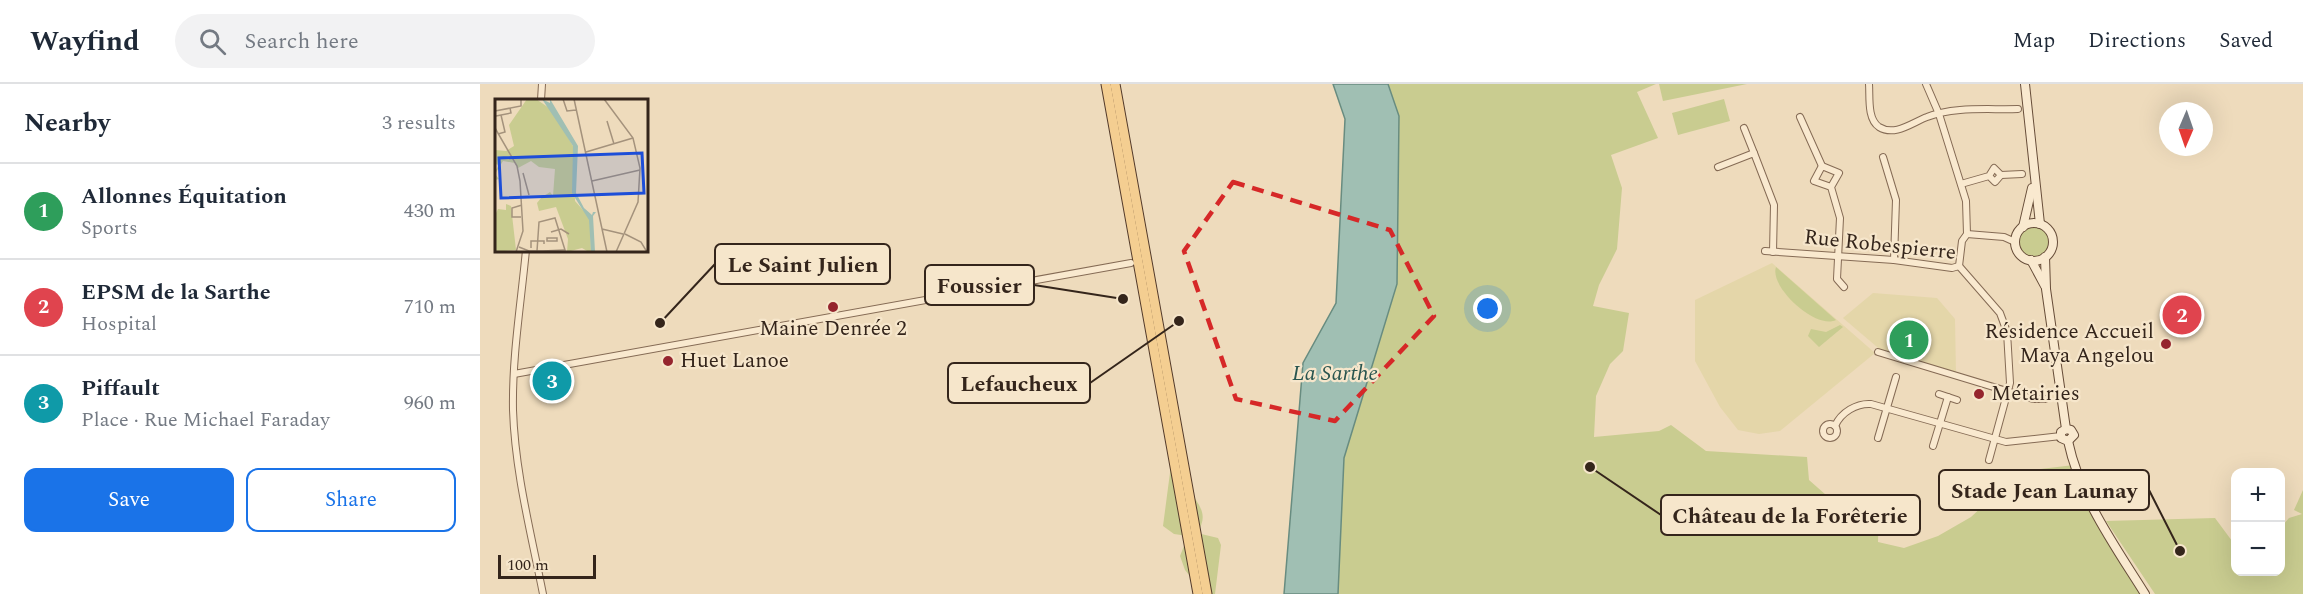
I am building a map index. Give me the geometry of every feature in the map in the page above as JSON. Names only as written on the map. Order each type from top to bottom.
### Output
[{"type":"main road","points":[[1106,84],[1192,534],[1207,594]]},
{"type":"main road","points":[[1115,84],[1192,534],[1198,594]]},
{"type":"street","points":[[541,99],[542,84]]},
{"type":"street","points":[[1869,84],[1872,118],[1880,128],[1898,129],[1939,114],[2018,110]]},
{"type":"street","points":[[1926,84],[1939,114],[1966,201],[1967,234],[1962,241],[1959,266]]},
{"type":"street","points":[[2025,84],[2033,181],[2040,224]]},
{"type":"street","points":[[1800,117],[1822,166],[1839,173],[1831,187],[1840,218],[1837,279],[1844,287]]},
{"type":"street","points":[[1744,128],[1774,205],[1773,252]]},
{"type":"street","points":[[1718,167],[1754,153]]},
{"type":"street","points":[[1883,157],[1896,200],[1894,260]]},
{"type":"street","points":[[1822,166],[1814,181],[1831,187]]},
{"type":"street","points":[[1961,184],[1989,176],[1995,182],[2001,175],[2022,174]]},
{"type":"street","points":[[2015,242],[2023,226],[2033,181]]},
{"type":"street","points":[[2023,226],[2040,224],[2047,228],[2053,240],[2051,249],[2045,257],[2046,289],[2065,435],[2081,485],[2101,524],[2145,594]]},
{"type":"street","points":[[1967,234],[2004,237],[2015,242],[2019,253],[2031,260],[2046,289]]},
{"type":"street","name":"Rue Robespierre","points":[[1765,251],[1894,260],[1952,268],[1959,266],[2003,319],[2007,332],[2010,383],[1989,460]]},
{"type":"street","points":[[526,252],[514,374],[516,449],[543,594]]},
{"type":"street","points":[[2031,260],[2045,257]]},
{"type":"street","points":[[514,374],[1131,262]]},
{"type":"street","points":[[1878,352],[2008,391],[2045,399]]},
{"type":"street","points":[[1878,438],[1896,377]]},
{"type":"street","points":[[1939,394],[1957,400]]},
{"type":"street","points":[[1933,446],[1948,397]]},
{"type":"street","points":[[1834,426],[1855,405],[1871,404],[2014,442],[2065,435]]},
{"type":"highlighted area","points":[[1233,182],[1390,230],[1434,316],[1335,421],[1236,399],[1184,251]]},
{"type":"shaded area","points":[[1772,263],[1875,353],[1780,431],[1759,434],[1738,430],[1720,407],[1695,361],[1695,300]]},
{"type":"shaded area","points":[[1873,293],[1937,298],[1955,319],[1956,374],[1883,352],[1843,318]]},
{"type":"green space","points":[[1388,84],[1656,84],[1637,92],[1658,138],[1611,155],[1622,188],[1617,249],[1599,285],[1593,306],[1629,313],[1623,351],[1610,364],[1596,396],[1594,437],[1659,431],[1671,425],[1706,451],[1807,457],[1809,480],[1834,502],[1849,497],[1879,501],[1878,542],[1904,548],[1938,536],[1971,517],[2012,479],[2018,481],[2024,471],[2074,465],[2081,485],[2145,594],[1338,594],[1344,458],[1397,284],[1399,116]]},
{"type":"green space","points":[[1659,84],[1747,84],[1663,101]]},
{"type":"green space","points":[[1724,99],[1730,121],[1678,135],[1672,113]]},
{"type":"green space","points":[[2034,227],[2044,232],[2049,242],[2044,252],[2034,257],[2024,252],[2019,242],[2024,232]]},
{"type":"green space","points":[[1776,267],[1836,320],[1817,319],[1796,305],[1780,285]]},
{"type":"green space","points":[[1840,325],[1843,327],[1819,347],[1808,336],[1811,329],[1826,332]]},
{"type":"green space","points":[[1173,450],[1197,585],[1185,570],[1180,556],[1188,536],[1174,534],[1163,526]]},
{"type":"green space","points":[[1189,490],[1200,506],[1203,516],[1197,533],[1218,538],[1221,545],[1215,594],[1207,594]]},
{"type":"green space","points":[[2303,490],[2303,594],[2155,594],[2106,521],[2215,518],[2231,540],[2231,576],[2285,576],[2285,522],[2289,518],[2302,514],[2294,510]]},
{"type":"water","name":"La Sarthe","points":[[1333,84],[1388,84],[1399,116],[1397,284],[1344,458],[1338,594],[1284,594],[1303,363],[1336,303],[1345,119]]},
{"type":"place","name":"Foussier","points":[[1123,299]]},
{"type":"place","name":"Maine Denrée 2","points":[[833,307]]},
{"type":"place","name":"EPSM de la Sarthe","points":[[2182,315]]},
{"type":"place","name":"Lefaucheux","points":[[1179,321]]},
{"type":"place","name":"Le Saint Julien","points":[[660,323]]},
{"type":"place","name":"Allonnes Équitation","points":[[1909,340]]},
{"type":"place","name":"Résidence Accueil Maya Angelou","points":[[2166,344]]},
{"type":"place","name":"Huet Lanoe","points":[[668,361]]},
{"type":"place","name":"Piffault","points":[[552,381]]},
{"type":"place","name":"Métairies","points":[[1979,394]]},
{"type":"place","name":"Château de la Forêterie","points":[[1590,467]]},
{"type":"place","name":"Stade Jean Launay","points":[[2180,551]]}]
